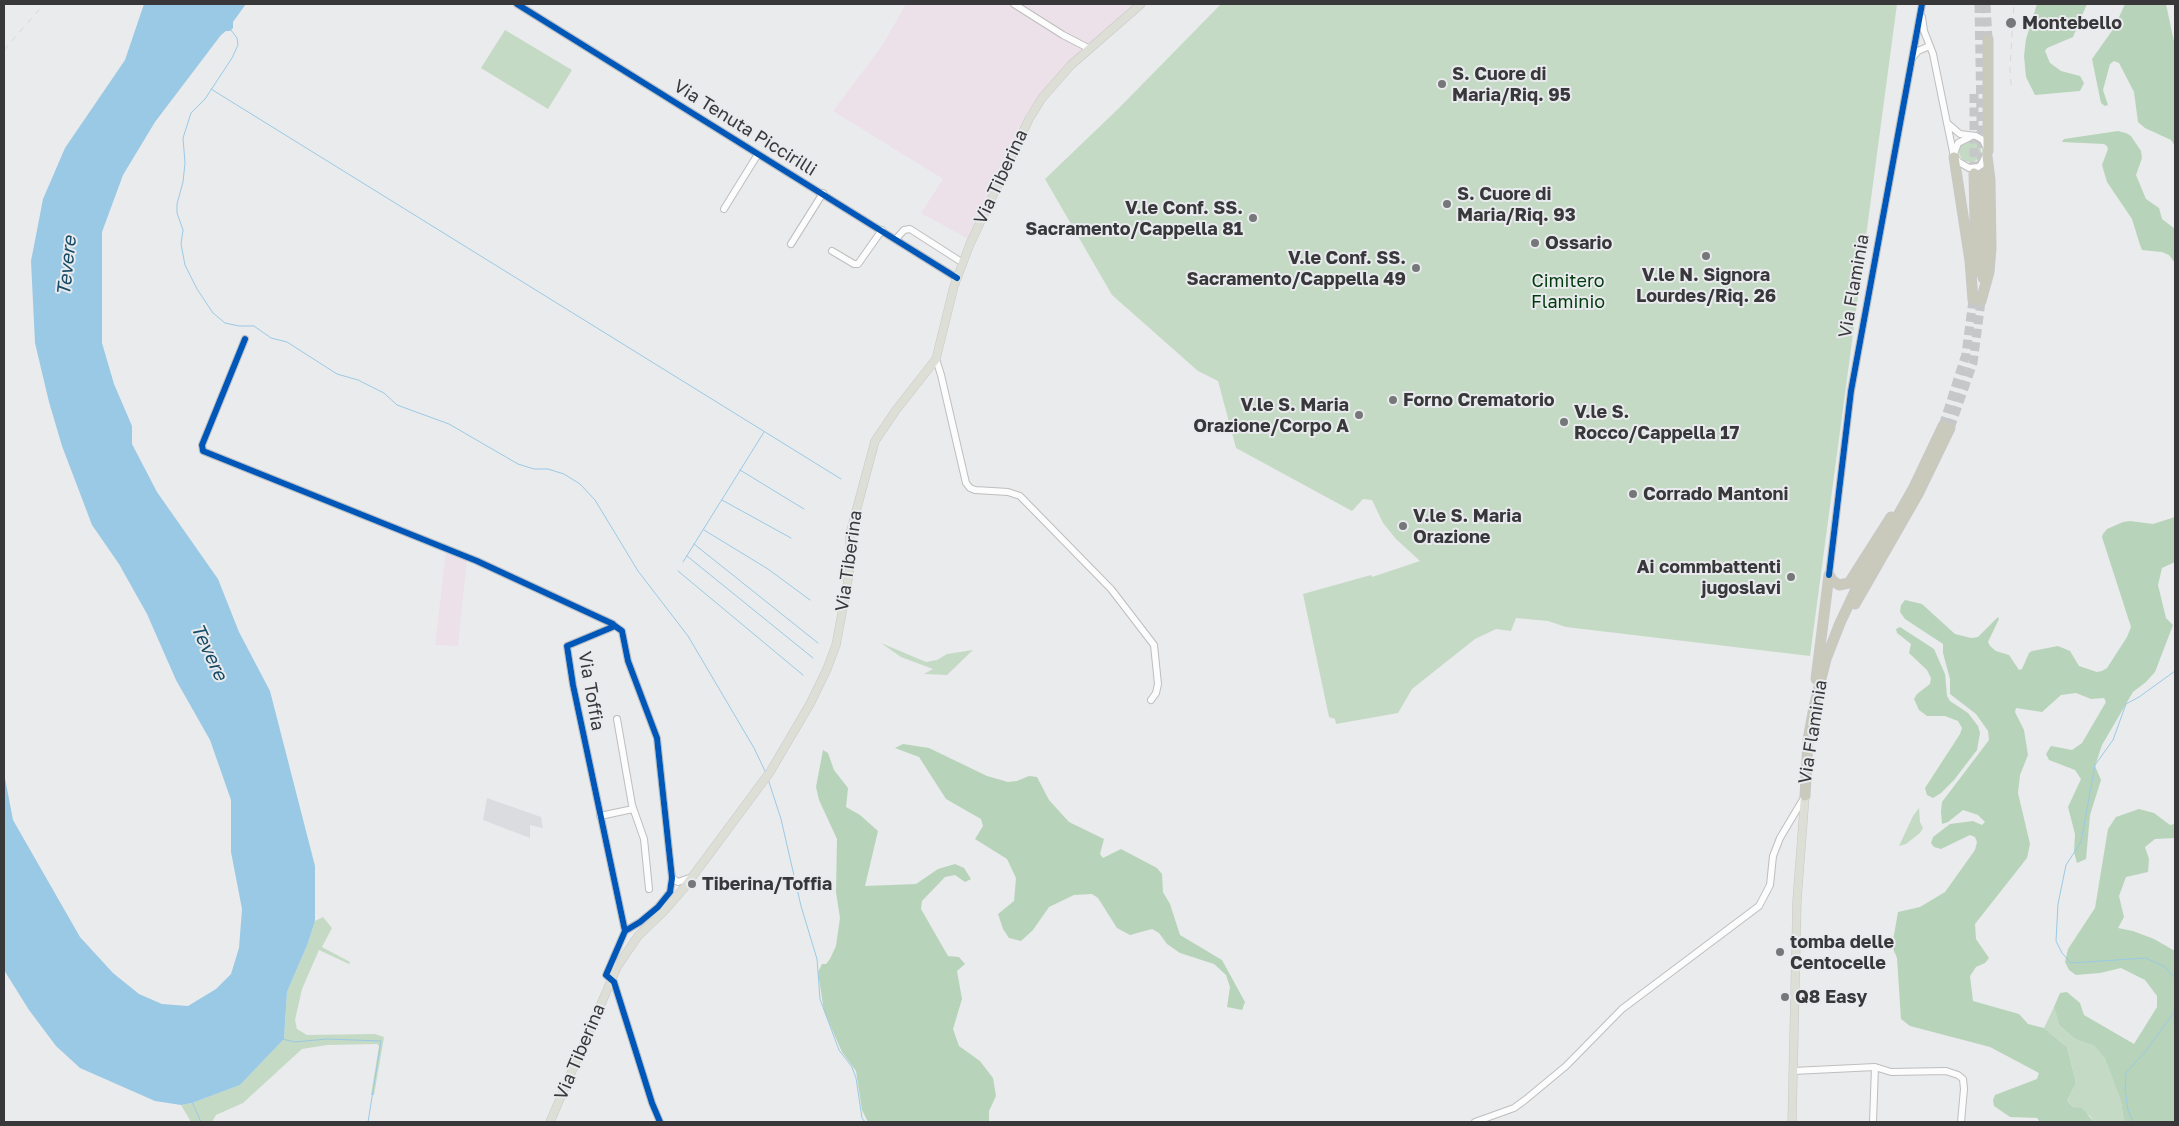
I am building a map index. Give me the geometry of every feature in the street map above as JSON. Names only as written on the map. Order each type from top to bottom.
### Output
[{"type":"highway","points":[[1977,300],[1989,272],[1991,248],[1988,154],[1988,39]]},
{"type":"highway","points":[[1954,157],[1977,300]]},
{"type":"highway","points":[[1977,300],[1978,173]]},
{"type":"highway","name":"Via Flaminia","points":[[1947,427],[1918,494],[1852,610],[1833,656],[1819,707],[1804,796],[1814,707],[1826,659],[1857,587],[1947,427]]},
{"type":"highway","points":[[1829,575],[1839,585],[1849,583],[1902,500],[1913,489]]},
{"type":"highway","points":[[1814,707],[1829,575]]},
{"type":"main road","name":"Via Tiberina","points":[[550,1122],[617,967],[638,936],[663,912],[681,885],[692,877],[770,772],[828,669],[836,645],[850,567],[850,534],[875,441],[896,410],[936,359],[963,263],[1002,174],[1033,110],[1061,76],[1141,4]]},
{"type":"main road","name":"Via Flaminia","points":[[1792,1122],[1797,900],[1804,796]]},
{"type":"street","name":"Via Tenuta Piccirilli","points":[[517,4],[958,278]]},
{"type":"street","points":[[1014,4],[1090,50]]},
{"type":"street","name":"Via Flaminia","points":[[1829,575],[1850,391],[1922,4]]},
{"type":"street","points":[[1920,13],[1928,44],[1933,54],[1936,70],[1954,157],[1962,165],[1973,168],[1981,165],[1988,154],[1983,140],[1976,136],[1956,133],[1947,123]]},
{"type":"street","points":[[1916,35],[1928,44]]},
{"type":"street","points":[[1912,60],[1918,51],[1928,44]]},
{"type":"street","points":[[1954,157],[1958,143],[1971,136]]},
{"type":"street","points":[[724,209],[758,154]]},
{"type":"street","points":[[791,244],[822,193]]},
{"type":"street","points":[[896,239],[904,230],[910,229],[963,263]]},
{"type":"street","points":[[832,251],[853,264],[858,264],[882,230]]},
{"type":"street","points":[[245,339],[202,445],[203,452],[477,561],[622,631],[628,661],[657,738],[672,878],[669,893],[658,908],[625,931],[606,973],[614,982],[660,1122]]},
{"type":"street","points":[[936,359],[966,483],[975,490],[1008,492],[1020,496],[1112,589],[1154,645],[1158,684],[1156,693],[1151,700]]},
{"type":"street","name":"Via Toffia","points":[[615,626],[567,646],[573,686],[625,931]]},
{"type":"street","points":[[617,719],[633,809],[644,836],[649,889]]},
{"type":"street","points":[[1476,1122],[1514,1108],[1525,1100],[1566,1066],[1622,1009],[1759,906],[1770,885],[1774,856],[1780,838],[1804,796]]},
{"type":"street","points":[[600,816],[633,809]]},
{"type":"street","points":[[672,878],[681,885]]},
{"type":"street","points":[[1873,1122],[1875,1067]]},
{"type":"street","points":[[1793,1071],[1875,1067],[1891,1072],[1946,1072],[1958,1075],[1963,1080],[1964,1089],[1961,1122]]},
{"type":"shaded area","points":[[906,4],[1134,4],[1062,69],[1028,111],[996,174],[968,239],[921,213],[943,179],[833,111],[882,46]]},
{"type":"shaded area","points":[[446,551],[467,559],[458,646],[435,645]]},
{"type":"shaded area","points":[[487,798],[541,817],[543,828],[530,825],[530,838],[483,820]]},
{"type":"green space","name":"Cimitero Flaminio","points":[[1221,4],[1897,4],[1810,656],[1566,627],[1548,621],[1516,618],[1511,631],[1496,629],[1475,639],[1412,689],[1398,713],[1336,724],[1335,719],[1329,717],[1303,594],[1371,575],[1372,577],[1420,561],[1396,539],[1383,523],[1372,500],[1363,499],[1352,511],[1236,448],[1218,381],[1198,371],[1112,295],[1045,179],[1119,108]]},
{"type":"green space","points":[[2037,4],[2087,4],[2073,37],[2047,48],[2045,51],[2050,63],[2061,71],[2080,76],[2084,83],[2080,91],[2035,95],[2026,77],[2024,56],[2026,39]]},
{"type":"green space","points":[[2125,4],[2166,4],[2175,46],[2175,146],[2171,140],[2145,128],[2138,122],[2134,92],[2119,63],[2114,61],[2110,64],[2103,90],[2108,105],[2105,106],[2101,103],[2092,59],[2114,28]]},
{"type":"green space","points":[[505,30],[572,70],[548,109],[481,68]]},
{"type":"green space","points":[[2118,131],[2131,136],[2141,151],[2142,158],[2136,175],[2146,199],[2159,208],[2162,219],[2175,229],[2175,263],[2169,255],[2162,252],[2142,250],[2132,219],[2107,182],[2102,165],[2108,149],[2107,146],[2104,144],[2062,142],[2064,139]]},
{"type":"green space","points":[[1970,140],[1978,143],[1981,151],[1978,159],[1970,162],[1962,159],[1959,151],[1962,143]]},
{"type":"green space","points":[[2175,517],[2175,562],[2162,568],[2158,585],[2166,618],[2173,625],[2155,672],[2133,692],[2102,745],[2095,766],[2101,780],[2090,815],[2086,859],[2077,863],[2074,852],[2075,834],[2068,807],[2081,779],[2075,770],[2049,760],[2046,754],[2051,746],[2072,750],[2082,743],[2106,702],[2104,698],[2091,699],[2076,693],[2061,695],[2042,712],[2016,708],[2015,712],[2024,730],[2028,755],[2020,775],[2018,793],[2030,844],[2027,858],[1975,924],[1976,939],[1989,958],[1985,963],[1976,967],[1970,976],[1973,1001],[2019,1014],[2028,1024],[2044,1028],[2067,1047],[2076,1083],[2067,1101],[2073,1107],[2082,1108],[2094,1122],[2040,1122],[2037,1118],[2010,1117],[1994,1106],[1993,1100],[1995,1095],[2037,1079],[2039,1073],[1990,1047],[1910,1026],[1901,1019],[1897,958],[1892,946],[1898,912],[1920,907],[1945,892],[1975,850],[1977,842],[1975,837],[1970,835],[1941,849],[1934,847],[1931,843],[1933,837],[1950,824],[1973,821],[1982,825],[1985,822],[1978,815],[1963,810],[1948,822],[1942,824],[1941,811],[1942,802],[1989,740],[1988,731],[1976,714],[1950,694],[1950,679],[1943,653],[1943,644],[1905,619],[1900,612],[1901,605],[1905,600],[1922,604],[1955,634],[1971,638],[1978,637],[1998,617],[1999,619],[1988,642],[1996,651],[2009,655],[2019,670],[2022,669],[2029,653],[2032,651],[2058,646],[2070,651],[2079,666],[2097,672],[2102,671],[2107,668],[2127,637],[2131,627],[2102,537],[2103,534],[2107,529],[2123,522],[2153,524]]},
{"type":"green space","points":[[1900,627],[1934,649],[1945,674],[1947,696],[1950,701],[1968,713],[1978,726],[1980,733],[1977,750],[1954,780],[1933,798],[1927,795],[1925,788],[1962,728],[1958,721],[1945,716],[1927,716],[1919,710],[1914,699],[1917,694],[1930,684],[1931,678],[1927,670],[1909,653],[1911,644],[1897,633],[1896,629]]},
{"type":"green space","points":[[881,643],[926,662],[937,660],[947,654],[973,650],[947,675],[924,674],[933,669],[901,657]]},
{"type":"green space","points":[[903,744],[929,748],[987,776],[1008,782],[1017,781],[1029,776],[1037,777],[1049,800],[1069,822],[1104,839],[1100,854],[1103,858],[1121,849],[1157,868],[1162,874],[1163,892],[1170,904],[1180,935],[1222,960],[1245,1002],[1242,1010],[1227,1007],[1230,987],[1226,975],[1214,964],[1180,953],[1167,944],[1159,933],[1152,929],[1130,935],[1117,928],[1098,898],[1092,894],[1074,895],[1049,907],[1033,930],[1021,941],[1009,938],[1003,929],[998,914],[1014,901],[1016,878],[1007,859],[975,839],[983,826],[981,819],[946,799],[919,757],[895,748]]},
{"type":"green space","points":[[823,750],[828,753],[834,770],[848,788],[846,807],[860,815],[878,831],[865,886],[916,884],[938,869],[955,864],[964,868],[971,879],[965,882],[955,875],[945,877],[922,901],[921,909],[948,956],[959,957],[965,964],[957,971],[962,999],[953,1029],[959,1046],[980,1061],[993,1078],[996,1096],[989,1111],[989,1122],[868,1122],[862,1110],[856,1071],[842,1052],[824,1011],[818,972],[822,964],[826,964],[830,959],[836,946],[840,918],[836,892],[837,839],[819,800],[816,787]]},
{"type":"green space","points":[[1919,808],[1920,822],[1923,828],[1920,833],[1906,844],[1899,846],[1913,816]]},
{"type":"green space","points":[[2139,809],[2154,813],[2170,825],[2175,824],[2175,838],[2155,839],[2145,847],[2149,859],[2148,872],[2126,877],[2119,896],[2124,917],[2118,928],[2133,931],[2154,939],[2175,951],[2175,1122],[2124,1122],[2121,1102],[2105,1058],[2094,1046],[2075,1039],[2059,1025],[2054,1007],[2060,993],[2067,992],[2080,1003],[2084,1015],[2134,1044],[2157,1007],[2157,996],[2145,980],[2121,968],[2100,973],[2076,975],[2069,970],[2065,962],[2068,949],[2095,908],[2108,829],[2116,817]]},
{"type":"green space","points":[[323,917],[332,928],[322,947],[350,962],[349,964],[319,950],[302,989],[295,1020],[297,1029],[307,1035],[375,1034],[384,1037],[374,1095],[371,1095],[379,1046],[377,1044],[327,1045],[302,1049],[243,1103],[216,1115],[212,1122],[191,1122],[181,1105],[192,1103],[240,1085],[284,1039],[287,992],[308,943],[315,921]]},
{"type":"green space","points":[[2054,1007],[2059,1025],[2075,1039],[2094,1046],[2105,1057],[2121,1102],[2124,1122],[2094,1122],[2090,1116],[2073,1107],[2067,1101],[2076,1083],[2067,1047],[2044,1028]]},
{"type":"water","name":"Tevere","points":[[144,4],[246,4],[233,22],[233,28],[221,35],[155,122],[123,175],[102,232],[102,343],[114,384],[132,426],[132,444],[157,492],[218,579],[239,632],[270,691],[315,866],[315,921],[308,943],[287,992],[284,1039],[240,1085],[192,1103],[181,1105],[155,1101],[80,1068],[56,1046],[29,1010],[4,970],[4,773],[13,820],[80,937],[113,973],[139,994],[162,1004],[188,1006],[216,989],[231,974],[239,948],[242,909],[231,852],[231,800],[210,740],[176,680],[147,614],[119,564],[92,525],[62,446],[35,343],[31,261],[43,199],[65,148],[125,60]]},
{"type":"waterway","points":[[231,30],[237,38],[238,45],[232,58],[205,99],[191,113],[183,138],[185,163],[183,182],[177,204],[177,213],[183,230],[181,244],[185,265],[197,289],[213,313],[225,323],[239,326],[254,326],[271,338],[287,342],[337,374],[358,380],[384,393],[397,405],[449,424],[518,464],[564,474],[580,484],[595,500],[638,571],[688,636],[754,748],[766,773]]},
{"type":"waterway","points":[[211,89],[841,479]]},
{"type":"waterway","points":[[683,562],[764,432]]},
{"type":"waterway","points":[[740,470],[804,509]]},
{"type":"waterway","points":[[722,500],[791,538]]},
{"type":"waterway","points":[[704,530],[768,569],[810,600]]},
{"type":"waterway","points":[[694,544],[818,643]]},
{"type":"waterway","points":[[687,556],[813,658]]},
{"type":"waterway","points":[[678,571],[803,675]]},
{"type":"waterway","points":[[2175,671],[2126,704],[2113,740],[2095,765],[2081,842],[2066,865],[2058,904],[2056,941],[2062,953],[2071,963],[2146,958],[2165,967],[2175,978]]},
{"type":"waterway","points":[[768,779],[781,819],[801,906],[817,959],[820,999],[839,1050],[852,1067],[856,1078],[862,1118],[865,1122]]},
{"type":"waterway","points":[[2133,1122],[2128,1110],[2125,1089],[2126,1073],[2145,1052],[2175,1011]]},
{"type":"waterway","points":[[282,1039],[295,1042],[327,1039],[381,1041],[368,1122]]},
{"type":"waterway","points":[[192,1102],[201,1122]]},
{"type":"tunnel","points":[[1979,4],[1982,174]]},
{"type":"tunnel","points":[[1986,4],[1988,39]]},
{"type":"tunnel","points":[[1974,94],[1974,173]]},
{"type":"tunnel","points":[[1943,426],[1966,354],[1973,300]]},
{"type":"tunnel","points":[[1950,428],[1973,363],[1981,301]]},
{"type":"railway","points":[[4,50],[44,4]]},
{"type":"railway","points":[[2011,85],[2010,68],[2014,4]]},
{"type":"cycle path","points":[[517,4],[957,278]]},
{"type":"cycle path","points":[[1829,575],[1851,391],[1922,4]]},
{"type":"cycle path","points":[[245,339],[202,445],[203,451],[477,561],[615,626]]},
{"type":"cycle path","points":[[625,931],[640,922],[658,907],[670,892],[672,878],[657,738],[628,661],[622,631],[615,626],[567,646],[573,685],[625,931],[606,975],[614,982],[652,1103],[660,1122]]},
{"type":"place","name":"Montebello","points":[[2011,23]]},
{"type":"place","name":"S. Cuore di Maria/Riq. 95","points":[[1442,84]]},
{"type":"place","name":"S. Cuore di Maria/Riq. 93","points":[[1447,204]]},
{"type":"place","name":"V.le Conf. SS. Sacramento/Cappella 81","points":[[1253,218]]},
{"type":"place","name":"Ossario","points":[[1535,243]]},
{"type":"place","name":"V.le N. Signora Lourdes/Riq. 26","points":[[1706,256]]},
{"type":"place","name":"V.le Conf. SS. Sacramento/Cappella 49","points":[[1416,268]]},
{"type":"place","name":"Forno Crematorio","points":[[1393,400]]},
{"type":"place","name":"V.le S. Maria Orazione/Corpo A","points":[[1359,415]]},
{"type":"place","name":"V.le S. Rocco/Cappella 17","points":[[1564,422]]},
{"type":"place","name":"Corrado Mantoni","points":[[1633,494]]},
{"type":"place","name":"V.le S. Maria Orazione","points":[[1403,526]]},
{"type":"place","name":"Ai commbattenti jugoslavi","points":[[1791,577]]},
{"type":"place","name":"Tiberina/Toffia","points":[[692,884]]},
{"type":"place","name":"tomba delle Centocelle","points":[[1780,952]]},
{"type":"place","name":"Q8 Easy","points":[[1785,997]]}]
